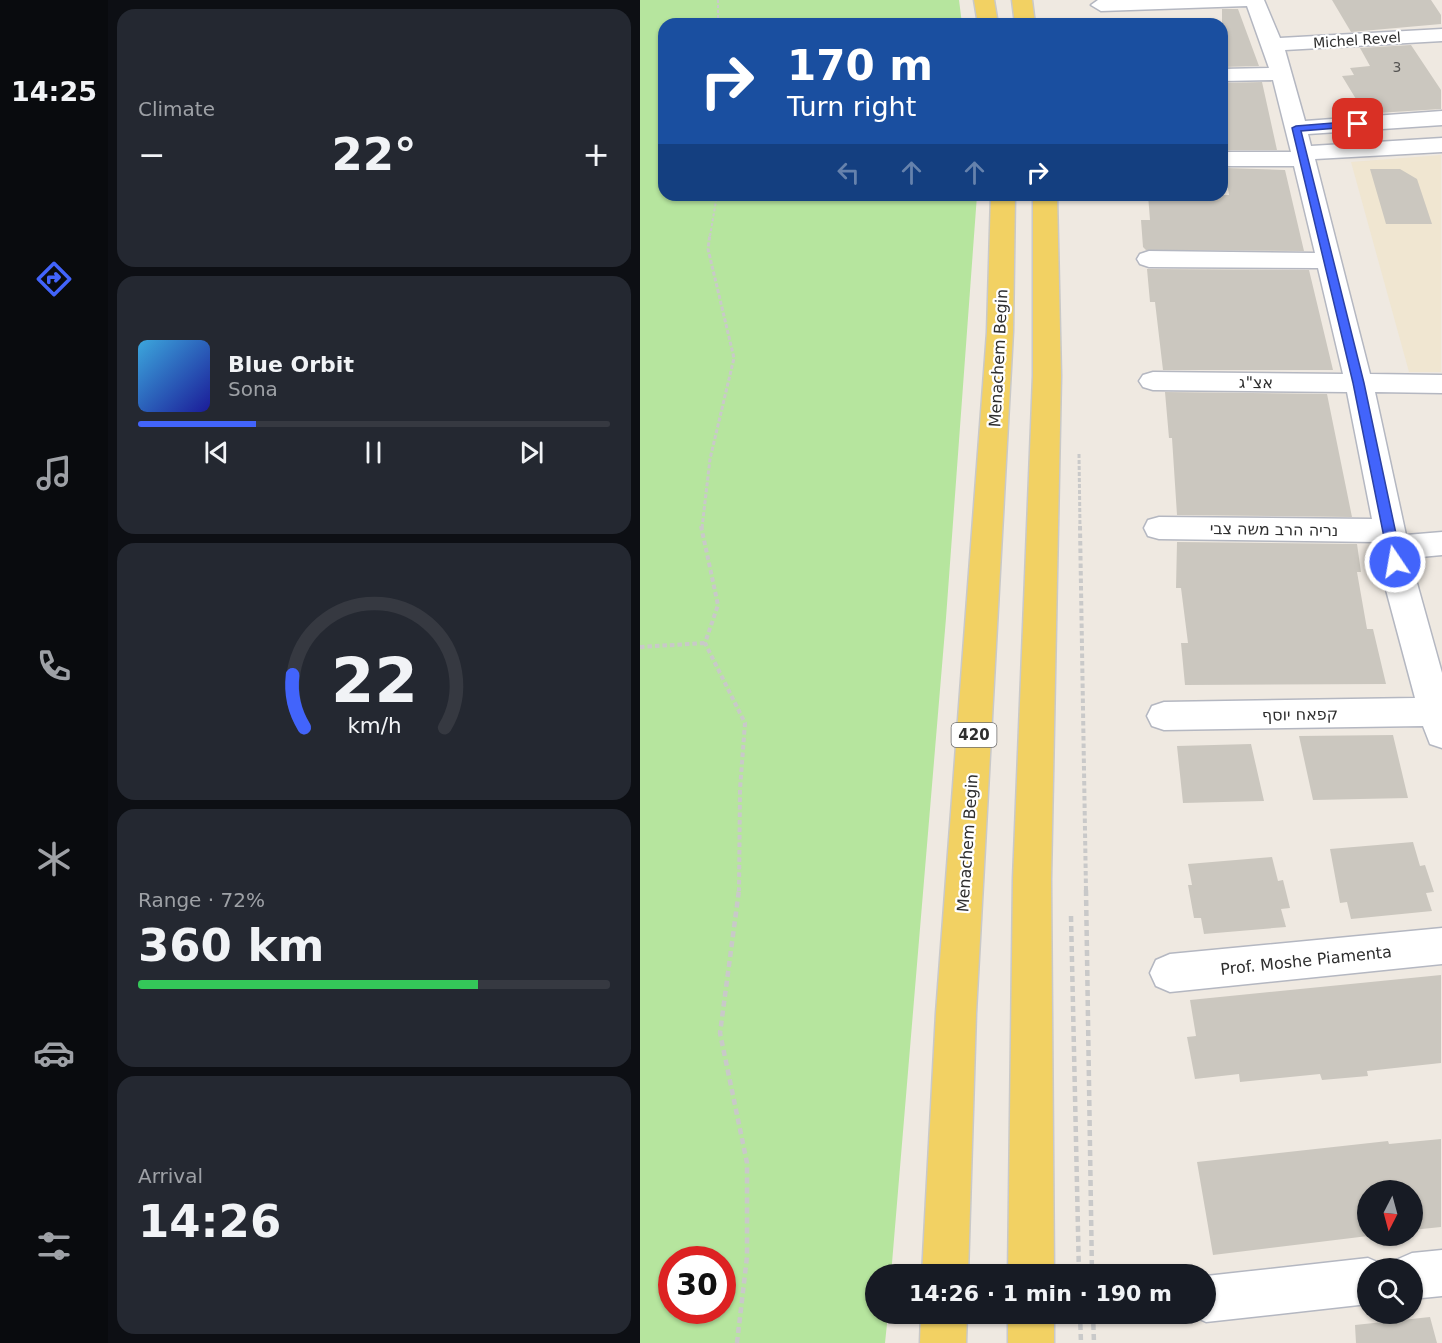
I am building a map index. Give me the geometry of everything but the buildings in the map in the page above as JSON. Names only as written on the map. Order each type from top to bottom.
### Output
[{"type":"main road","points":[[984,0],[987,18]]},
{"type":"main road","points":[[1022,0],[1024,18]]},
{"type":"main road","name":"Menachem Begin","points":[[945,1264],[956,1013],[1000,332],[1003,201]]},
{"type":"main road","points":[[1031,1264],[1032,879],[1047,376],[1045,201]]},
{"type":"main road","points":[[943,1343],[944,1324]]},
{"type":"main road","points":[[1031,1324],[1031,1343]]},
{"type":"street","points":[[1101,6],[1253,0],[1273,45],[1301,147],[1359,383],[1390,539],[1438,723]]},
{"type":"street","name":"Michel Revel","points":[[1273,45],[1441,35]]},
{"type":"street","points":[[1228,75],[1282,74]]},
{"type":"street","points":[[1228,158],[1301,147],[1441,118]]},
{"type":"street","points":[[1301,147],[1441,145]]},
{"type":"street","points":[[1149,259],[1330,261]]},
{"type":"street","name":"אצ\"ג","points":[[1153,381],[1441,384]]},
{"type":"street","name":"נריה הרב משה צבי","points":[[1159,528],[1441,543]]},
{"type":"street","name":"קפאח יוסף","points":[[1164,716],[1438,723]]},
{"type":"street","name":"Prof. Moshe Piamenta","points":[[1170,973],[1441,946]]},
{"type":"street","points":[[1423,1275],[1441,1273]]},
{"type":"street","points":[[1216,1298],[1357,1282]]},
{"type":"path","points":[[718,0],[718,18]]},
{"type":"path","points":[[716,201],[709,249],[734,358],[710,459],[702,525],[718,605],[705,643],[745,723],[740,789],[739,889],[720,1033],[747,1163],[747,1257],[737,1343]]},
{"type":"path","points":[[1079,444],[1092,1264]]},
{"type":"path","points":[[640,647],[705,643]]},
{"type":"path","points":[[1080,1324],[1081,1343]]},
{"type":"path","points":[[1093,1324],[1094,1343]]},
{"type":"shaded area","points":[[1441,155],[1441,372],[1409,372],[1351,162]]},
{"type":"green space","points":[[640,0],[959,0],[961,18],[658,18],[658,201],[977,201],[946,618],[892,1264],[865,1264],[865,1324],[887,1324],[885,1343],[640,1343]]},
{"type":"route","points":[[1358,124],[1296,128],[1359,383],[1395,562]]}]
